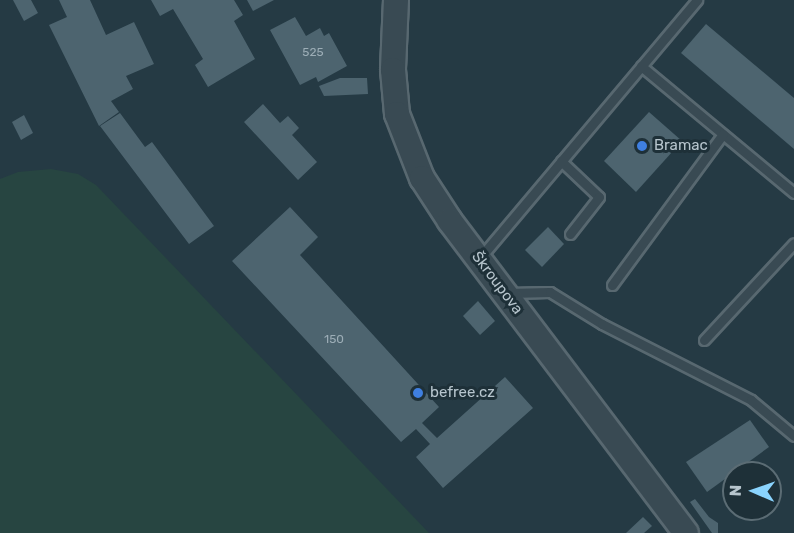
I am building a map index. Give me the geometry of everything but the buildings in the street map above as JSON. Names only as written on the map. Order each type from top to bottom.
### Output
[{"type":"street","name":"Škroupova","points":[[396,0],[394,93],[403,138],[432,196],[686,533]]},
{"type":"lane","points":[[479,259],[697,0]]},
{"type":"lane","points":[[641,66],[794,193]]},
{"type":"lane","points":[[612,285],[723,134]]},
{"type":"lane","points":[[561,161],[599,196],[570,234]]},
{"type":"lane","points":[[704,340],[794,243]]},
{"type":"lane","points":[[505,294],[549,292],[602,324],[752,400],[794,436]]},
{"type":"green space","points":[[51,169],[78,174],[96,185],[429,533],[0,533],[0,179],[18,172]]},
{"type":"place","name":"Bramac","points":[[642,146]]},
{"type":"place","name":"befree.cz","points":[[418,393]]}]
